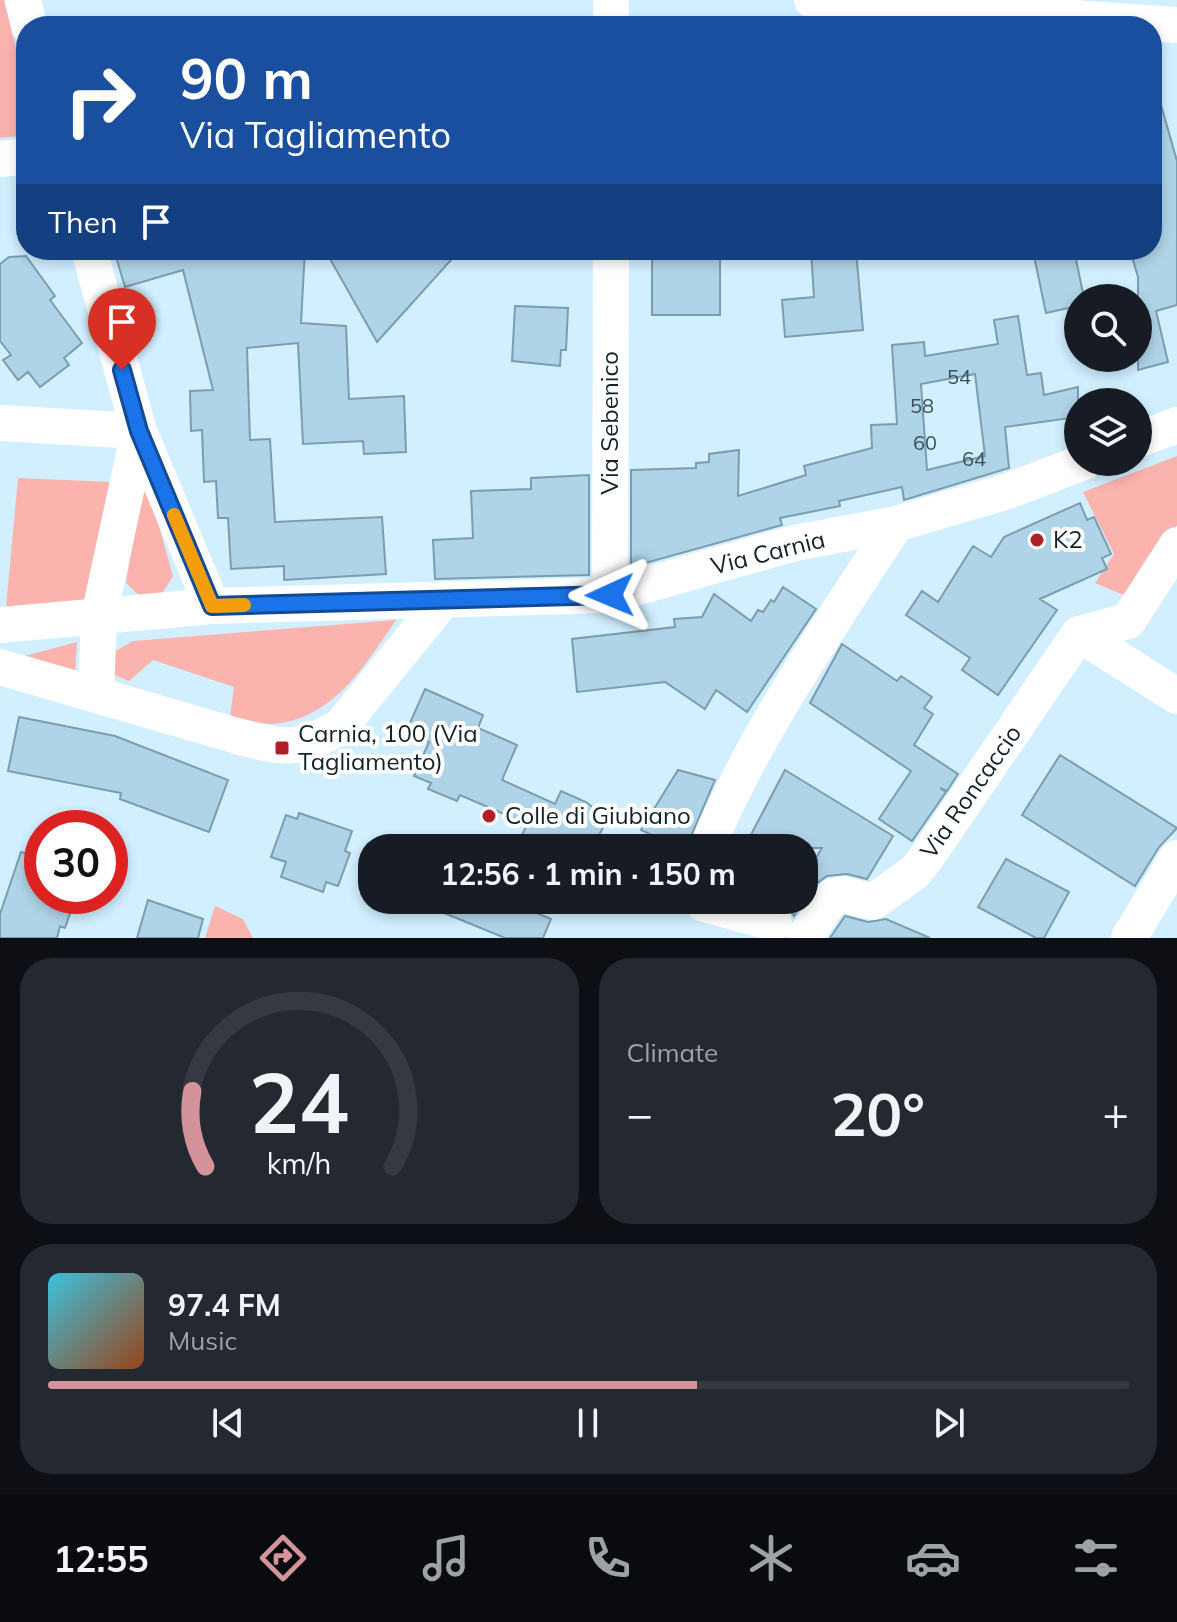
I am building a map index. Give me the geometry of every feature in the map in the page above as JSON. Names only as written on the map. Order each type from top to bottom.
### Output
[{"type":"street","points":[[812,0],[1046,16]]},
{"type":"street","points":[[92,260],[139,431],[212,606]]},
{"type":"street","name":"Via Sebenico","points":[[610,595],[611,260]]},
{"type":"street","points":[[0,423],[139,431]]},
{"type":"street","points":[[1152,435],[1177,425]]},
{"type":"street","points":[[96,694],[99,616],[139,431]]},
{"type":"street","name":"Via Carnia","points":[[0,625],[212,606],[610,595],[795,543],[896,524],[1008,491],[1064,470]]},
{"type":"street","points":[[713,834],[730,792],[770,719],[896,524]]},
{"type":"street","points":[[1079,634],[1128,621],[1177,545]]},
{"type":"street","points":[[0,667],[244,738],[282,748],[298,746],[318,740],[341,726],[444,599]]},
{"type":"street","points":[[1079,634],[1177,696]]},
{"type":"street","name":"Via Roncaccio","points":[[737,914],[790,930],[833,896],[842,894],[873,902],[915,872],[1079,634]]},
{"type":"street","points":[[1129,938],[1177,858]]},
{"type":"shaded area","points":[[0,0],[4,0],[16,49],[16,136],[0,138]]},
{"type":"shaded area","points":[[1177,456],[1177,525],[1128,597],[1095,583],[1114,554],[1083,492],[1125,476],[1152,476],[1152,466]]},
{"type":"shaded area","points":[[144,473],[173,576],[162,594],[142,598],[126,583]]},
{"type":"shaded area","points":[[18,478],[113,482],[89,601],[6,607]]},
{"type":"shaded area","points":[[396,620],[346,687],[313,712],[294,720],[267,724],[230,716],[234,687],[153,660],[129,681],[114,675],[112,653],[133,641]]},
{"type":"shaded area","points":[[77,642],[75,674],[17,658]]},
{"type":"shaded area","points":[[215,906],[243,919],[253,938],[205,938]]},
{"type":"building","points":[[1162,108],[1177,161],[1177,305],[1156,311],[1168,362],[1152,366],[1152,284],[1138,284],[1133,260],[1162,260]]},
{"type":"building","points":[[9,257],[29,260],[55,296],[50,300],[82,343],[64,358],[69,365],[40,387],[28,372],[18,380],[3,360],[11,355],[0,341],[0,264]]},
{"type":"building","points":[[117,260],[304,260],[301,323],[346,326],[349,399],[404,396],[406,452],[364,454],[363,441],[303,444],[298,343],[247,348],[250,440],[270,439],[275,522],[382,517],[386,574],[284,580],[284,566],[231,569],[228,518],[218,518],[216,481],[204,482],[202,430],[191,431],[190,391],[213,390],[183,270],[125,287]]},
{"type":"building","points":[[331,260],[451,260],[377,342]]},
{"type":"building","points":[[652,260],[720,260],[720,315],[652,315]]},
{"type":"building","points":[[812,260],[857,260],[863,330],[785,337],[782,300],[814,297]]},
{"type":"building","points":[[1035,260],[1076,260],[1081,284],[1064,284],[1064,309],[1046,313]]},
{"type":"building","points":[[515,306],[568,308],[566,350],[561,350],[560,366],[512,361]]},
{"type":"building","points":[[1018,316],[1027,375],[1041,373],[1044,395],[1064,390],[1064,419],[1005,427],[1009,468],[904,500],[902,487],[839,501],[840,506],[780,518],[782,525],[631,567],[631,470],[696,468],[696,463],[709,462],[709,454],[739,450],[738,496],[806,475],[804,466],[872,448],[871,425],[897,424],[892,345],[924,342],[925,356],[998,344],[994,320]],"holes":[[[975,374],[985,456],[927,470],[921,384]]]},
{"type":"building","points":[[589,475],[589,575],[435,579],[433,540],[473,538],[471,491],[531,489],[531,478]]},
{"type":"building","points":[[1080,503],[1087,520],[1094,517],[1111,554],[1102,558],[1107,569],[1040,599],[1057,610],[998,695],[962,670],[970,658],[906,615],[922,591],[938,602],[973,546],[991,557],[1004,537]]},
{"type":"building","points":[[783,587],[816,609],[747,712],[716,690],[705,709],[665,682],[577,692],[572,639],[675,627],[674,619],[702,617],[714,594],[751,621],[758,610],[763,612],[771,600],[774,602]]},
{"type":"building","points":[[842,644],[897,681],[901,676],[932,697],[924,708],[933,714],[914,745],[958,774],[947,791],[940,788],[946,792],[912,841],[879,819],[911,771],[810,703]]},
{"type":"building","points":[[425,689],[483,715],[478,728],[517,745],[502,780],[555,804],[561,791],[586,802],[608,819],[600,834],[523,834],[527,824],[460,795],[457,801],[428,789],[431,783],[414,776],[429,742],[406,732]]},
{"type":"building","points":[[19,717],[115,736],[228,780],[209,832],[120,799],[121,793],[8,771]]},
{"type":"building","points":[[1060,755],[1177,828],[1159,847],[1135,886],[1022,815]]},
{"type":"building","points":[[678,770],[715,780],[692,834],[650,834],[641,830]]},
{"type":"building","points":[[785,770],[893,836],[867,879],[847,874],[827,876],[818,883],[818,854],[822,848],[818,848],[818,834],[751,834]]},
{"type":"building","points":[[299,813],[352,831],[345,851],[350,853],[338,886],[326,882],[323,892],[281,877],[286,862],[271,857],[286,815],[297,819]]},
{"type":"building","points":[[21,852],[24,853],[24,914],[70,914],[65,928],[60,926],[57,938],[0,938],[0,914]]},
{"type":"building","points":[[1006,859],[1069,892],[1044,938],[1036,938],[978,907]]},
{"type":"building","points":[[148,900],[203,919],[198,938],[137,938]]},
{"type":"building","points":[[447,914],[539,914],[551,919],[543,938],[505,938]]},
{"type":"building","points":[[845,916],[868,922],[886,919],[930,938],[830,938]]},
{"type":"slow traffic","points":[[174,515],[212,606],[244,605]]},
{"type":"place","name":"K2","points":[[1037,540]]},
{"type":"place","name":"Carnia, 100 (Via Tagliamento)","points":[[282,748]]},
{"type":"place","name":"Colle di Giubiano","points":[[489,816]]},
{"type":"route","points":[[122,370],[139,431],[212,606],[610,595]]}]
